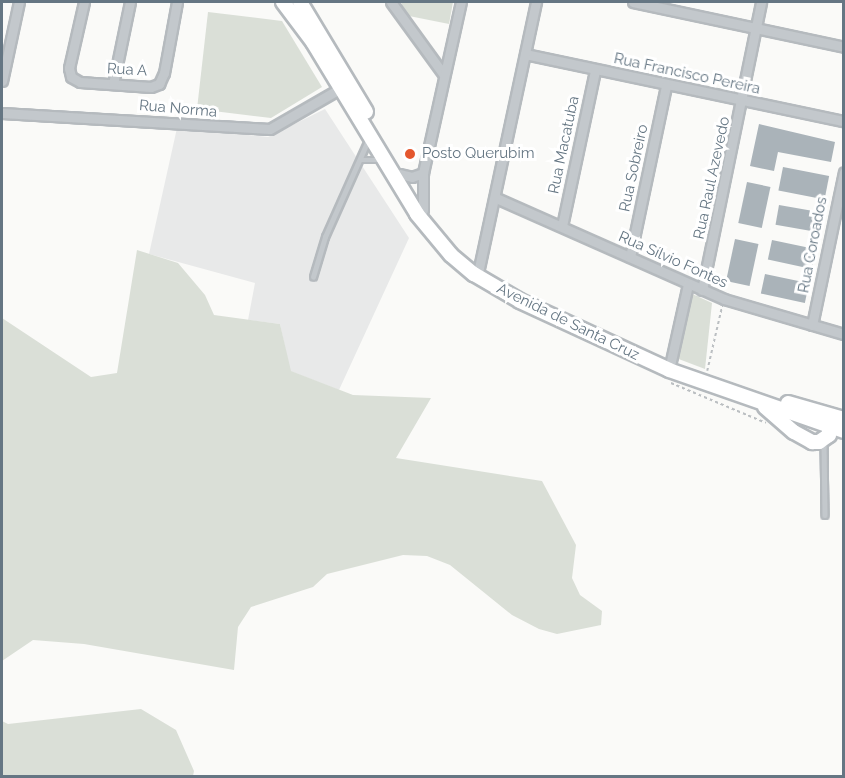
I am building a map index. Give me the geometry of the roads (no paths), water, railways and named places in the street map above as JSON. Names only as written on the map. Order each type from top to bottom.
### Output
[{"type":"main road","name":"Avenida de Santa Cruz","points":[[283,2],[341,88],[383,160],[431,232],[474,274],[520,301],[669,371],[839,426]]},
{"type":"main road","name":"Avenida de Santa Cruz","points":[[300,2],[423,210],[479,268],[526,296],[669,371],[706,376],[824,413],[839,426]]},
{"type":"main road","points":[[753,400],[802,438],[825,440],[839,426]]},
{"type":"street","points":[[2,77],[19,2]]},
{"type":"street","name":"Rua A","points":[[84,2],[68,71],[73,80],[151,87],[159,84],[177,2]]},
{"type":"street","points":[[112,84],[130,2]]},
{"type":"street","points":[[391,2],[444,75]]},
{"type":"street","points":[[423,210],[423,173],[461,2]]},
{"type":"street","points":[[479,268],[496,198],[536,2]]},
{"type":"street","points":[[633,2],[843,47]]},
{"type":"street","name":"Rua Raul Azevedo","points":[[702,290],[744,102],[761,2]]},
{"type":"street","name":"Rua Francisco Pereira","points":[[525,54],[666,86],[843,121]]},
{"type":"street","name":"Rua Macatuba","points":[[562,226],[595,71]]},
{"type":"street","name":"Rua Sobreiro","points":[[630,257],[666,86]]},
{"type":"street","name":"Rua Norma","points":[[2,116],[270,129],[341,88]]},
{"type":"street","name":"Rua Coroados","points":[[812,325],[843,171]]},
{"type":"street","points":[[400,174],[412,177],[423,173]]},
{"type":"street","name":"Rua Sílvio Fontes","points":[[496,198],[724,299],[843,334]]},
{"type":"street","points":[[669,371],[688,284]]},
{"type":"lane","points":[[313,277],[325,237],[361,160],[369,136]]},
{"type":"lane","points":[[361,160],[383,160]]},
{"type":"lane","points":[[825,440],[825,515]]},
{"type":"place","name":"Posto Querubim","points":[[410,154]]}]
